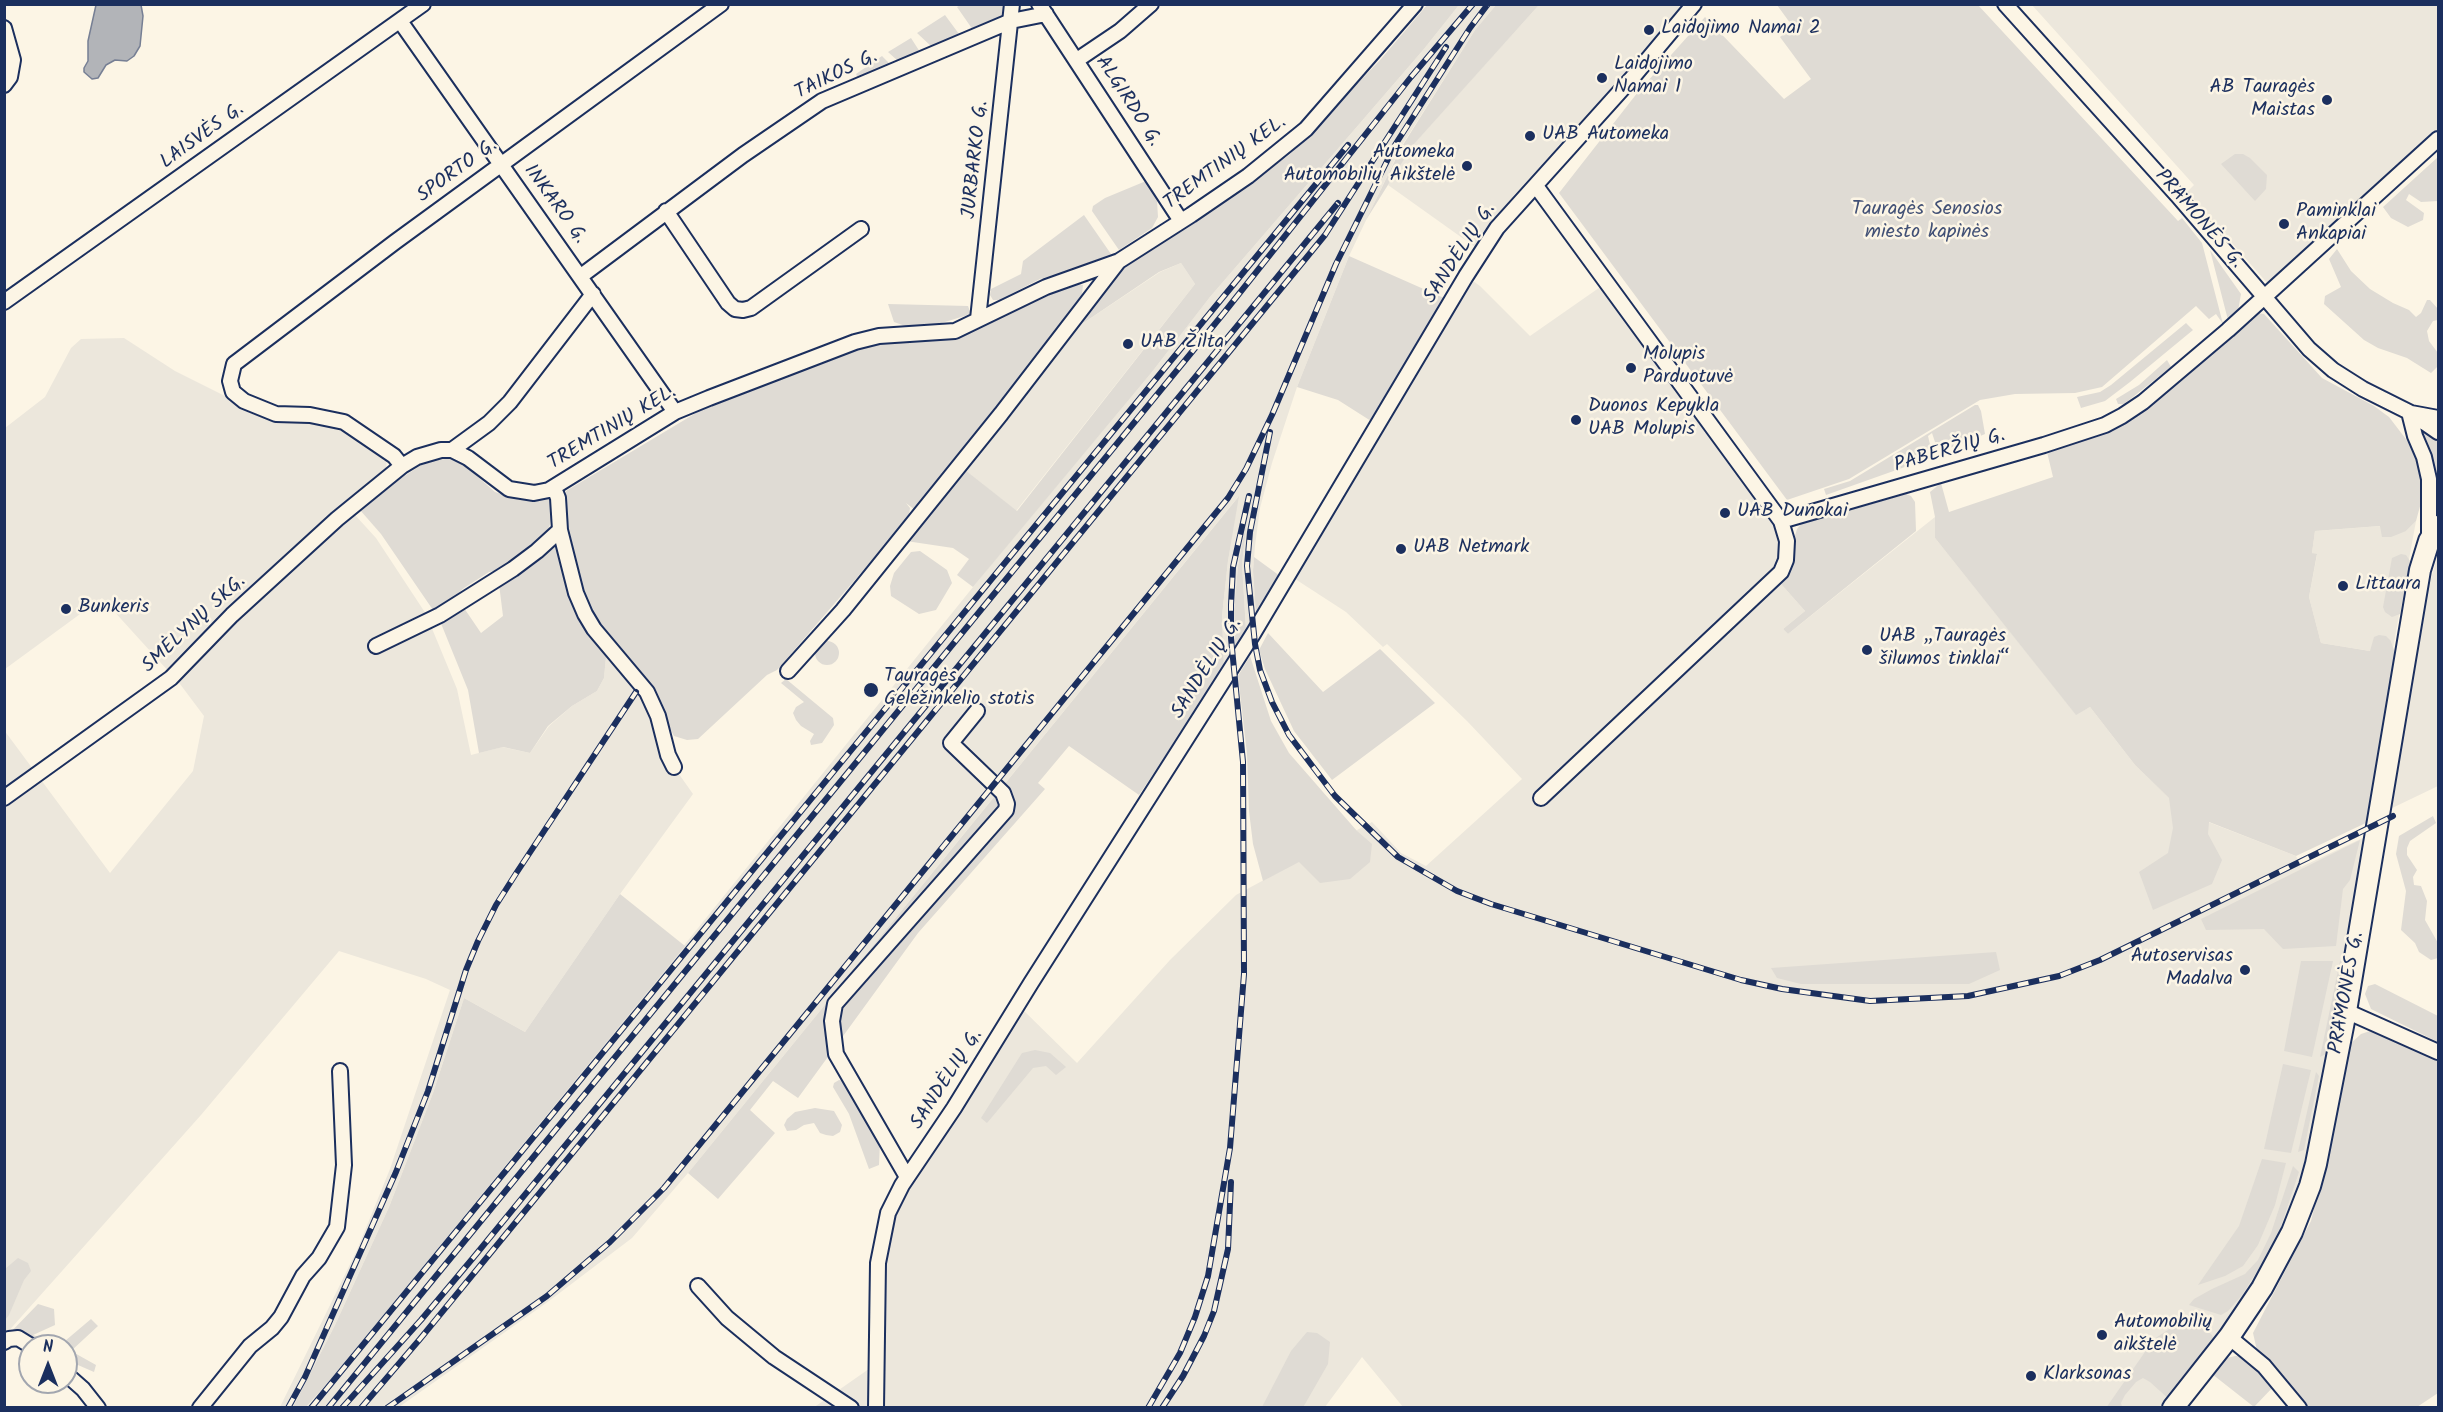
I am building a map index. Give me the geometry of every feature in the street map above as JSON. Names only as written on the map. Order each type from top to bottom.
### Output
[{"type":"main road","name":"PRAMONĖS G.","points":[[2173,1407],[2229,1337],[2262,1287],[2292,1232],[2316,1164],[2346,1011],[2408,633],[2420,570],[2434,534]]},
{"type":"street","name":"LAISVĖS G.","points":[[4,302],[423,4]]},
{"type":"street","name":"SPORTO G.","points":[[402,466],[394,456],[344,422],[319,416],[276,414],[259,408],[233,392],[230,381],[234,364],[721,4]]},
{"type":"street","name":"JURBARKO G.","points":[[978,319],[1012,4]]},
{"type":"street","points":[[1077,60],[1120,31],[1152,4]]},
{"type":"street","name":"TREMTINIŲ KEL.","points":[[452,450],[461,453],[509,489],[534,493],[554,488],[675,412],[855,342],[879,336],[955,331],[1036,291],[1119,261],[1256,170],[1306,129],[1415,4]]},
{"type":"street","name":"SANDĖLIŲ G.","points":[[876,1407],[879,1263],[888,1213],[907,1177],[954,1108],[1253,634],[1475,261],[1497,228],[1633,77],[1694,4]]},
{"type":"street","name":"PRAMONĖS G.","points":[[2005,4],[2177,195],[2309,349],[2333,370],[2363,389],[2409,412],[2439,432]]},
{"type":"street","name":"TAIKOS G.","points":[[581,276],[743,155],[822,101],[1042,9]]},
{"type":"street","name":"ALGIRDO G.","points":[[1042,9],[1181,221]]},
{"type":"street","name":"INKARO G.","points":[[400,21],[675,412]]},
{"type":"street","points":[[4,28],[13,60],[10,77],[4,85]]},
{"type":"street","name":"PABERŽIŲ G.","points":[[1781,521],[2105,425],[2143,402],[2228,330],[2439,139]]},
{"type":"street","points":[[1536,186],[1781,521],[1787,541],[1786,560],[1781,572],[1541,798]]},
{"type":"street","points":[[666,212],[728,303],[735,309],[743,310],[751,308],[861,230]]},
{"type":"street","name":"TREMTINIŲ KEL.","points":[[788,671],[843,610],[1001,414],[1119,261]]},
{"type":"street","points":[[1076,276],[1091,282],[1092,295]]},
{"type":"street","points":[[402,466],[429,453],[452,450],[489,423],[510,402],[593,294]]},
{"type":"street","name":"PRAMONĖS G.","points":[[2409,412],[2439,418]]},
{"type":"street","name":"PRAMONĖS G.","points":[[2409,412],[2415,436],[2424,457],[2434,534]]},
{"type":"street","name":"SMĖLYNŲ SKG.","points":[[4,798],[171,678],[232,615],[337,519],[402,466]]},
{"type":"street","points":[[554,488],[560,510],[560,530],[576,593],[585,614],[594,629],[647,692],[658,716],[668,755],[674,767]]},
{"type":"street","points":[[376,646],[440,615],[513,569],[537,552],[560,530]]},
{"type":"street","points":[[907,1177],[836,1054],[832,1021],[835,1004],[1006,810],[1007,804],[1003,793],[951,743],[977,711]]},
{"type":"street","points":[[2346,1011],[2439,1052]]},
{"type":"street","points":[[200,1407],[250,1346],[272,1329],[282,1317],[303,1276],[319,1258],[337,1227],[344,1165],[340,1071]]},
{"type":"street","points":[[698,1287],[727,1318],[774,1357],[851,1407]]},
{"type":"street","points":[[2229,1337],[2264,1366],[2299,1407]]},
{"type":"street","points":[[78,1385],[98,1407]]},
{"type":"shaded area","points":[[96,5],[141,5],[143,16],[140,46],[134,56],[127,61],[115,60],[106,65],[98,78],[92,79],[84,72],[84,68],[88,61],[88,41]]},
{"type":"shaded area","points":[[1459,5],[1496,5],[1475,30],[1401,147],[1349,256],[1297,387],[1272,463],[1260,508],[1255,546],[1253,571],[1256,615],[1246,630],[1242,564],[1247,518],[1238,566],[1234,609],[1235,650],[1224,668],[1222,616],[1238,497],[688,1173],[632,1238],[549,1301],[399,1407],[306,1408],[427,1264],[994,561],[1152,372],[1210,297],[1424,49]]},
{"type":"shaded area","points":[[1539,5],[1694,5],[1579,138],[1547,159],[1514,195],[1475,247],[1388,185],[1412,145]]},
{"type":"shaded area","points":[[2032,5],[2438,5],[2438,147],[2276,293],[2187,192],[2194,185]]},
{"type":"shaded area","points":[[1181,263],[1195,284],[1016,511],[964,469],[1082,324],[1160,272]]},
{"type":"shaded area","points":[[1466,276],[1480,286],[1530,336],[1606,283],[1794,539],[1795,561],[1781,584],[1805,611],[1783,629],[1788,634],[1935,517],[1935,538],[2076,714],[2090,707],[2135,765],[2185,813],[2296,856],[2301,867],[2367,836],[2312,1152],[2291,1217],[2252,1292],[2164,1407],[1403,1407],[1362,1357],[1325,1407],[813,1408],[876,1364],[888,1214],[1018,1005],[1077,1063],[1170,960],[1236,895],[1372,822],[1401,853],[1426,866],[1522,779],[1467,721],[1387,644],[1383,647],[1346,612],[1289,575]]},
{"type":"shaded area","points":[[124,338],[175,371],[257,412],[322,422],[343,428],[387,457],[386,470],[345,504],[376,538],[426,614],[457,689],[471,755],[502,747],[530,753],[549,726],[572,706],[597,691],[604,678],[606,657],[614,652],[647,692],[674,767],[693,794],[620,894],[525,1032],[464,998],[433,1093],[389,1207],[335,1325],[293,1407],[280,1407],[357,1250],[390,1169],[450,990],[426,979],[339,951],[201,1115],[5,1335],[4,730],[110,873],[193,771],[204,716],[180,684],[102,598],[5,669],[5,428],[45,397],[71,348],[81,339]]},
{"type":"shaded area","points":[[2416,521],[2393,648],[2391,641],[2370,651],[2321,643],[2309,597],[2317,555],[2312,553],[2315,531],[2381,526],[2406,531]]},
{"type":"shaded area","points":[[2438,554],[2438,786],[2388,810],[2426,597]]},
{"type":"green space","points":[[960,5],[1004,5],[1004,16],[973,30],[957,7]]},
{"type":"green space","points":[[1427,5],[1459,5],[1424,49],[1210,297],[1152,372],[973,587],[957,575],[969,559],[953,548],[906,541],[964,469],[1017,511],[1195,284],[1181,263],[1159,272],[1082,324],[1114,278],[1129,262],[1186,229],[1289,155],[1381,59]]},
{"type":"green space","points":[[1496,5],[1539,5],[1413,145],[1366,220],[1401,148],[1475,30]]},
{"type":"green space","name":"Tauragės Senosios miesto kapinės","points":[[1777,5],[1978,5],[2178,221],[2182,218],[2202,243],[2223,324],[2216,314],[2209,319],[2196,306],[2102,387],[2075,393],[2015,394],[1980,400],[1849,479],[1787,500],[1559,193],[1638,92],[1705,17],[1784,99],[1811,79],[1780,37],[1793,27]]},
{"type":"green space","points":[[945,15],[959,34],[932,47],[917,33]]},
{"type":"green space","points":[[911,38],[920,52],[898,61],[888,52]]},
{"type":"green space","points":[[882,56],[891,65],[858,78],[856,74]]},
{"type":"green space","points":[[2235,154],[2243,154],[2250,158],[2267,175],[2266,189],[2255,201],[2221,164]]},
{"type":"green space","points":[[2438,157],[2438,201],[2421,202],[2409,194],[2406,200],[2424,213],[2423,220],[2408,227],[2391,218],[2383,207]]},
{"type":"green space","points":[[1146,181],[1157,201],[1158,217],[1152,228],[1119,250],[1092,211],[1093,206],[1105,198]]},
{"type":"green space","points":[[1084,215],[1111,254],[1072,270],[1040,279],[999,300],[993,300],[990,295],[991,289],[1021,274],[1023,261]]},
{"type":"green space","points":[[2337,249],[2351,271],[2370,289],[2409,310],[2416,317],[2421,313],[2427,300],[2430,300],[2438,309],[2438,320],[2433,321],[2427,331],[2429,341],[2438,353],[2438,366],[2431,373],[2407,358],[2378,348],[2364,340],[2324,304],[2325,296],[2341,287],[2329,259]]},
{"type":"green space","points":[[2210,250],[2241,294],[2238,311],[2228,320]]},
{"type":"green space","points":[[1349,256],[1444,298],[1371,421],[1338,400],[1297,387]]},
{"type":"green space","points":[[1076,283],[1083,285],[1082,294],[1074,309],[1044,348],[915,510],[906,503],[910,508],[909,515],[899,529],[777,670],[767,675],[698,739],[687,740],[674,736],[656,693],[600,630],[582,593],[566,512],[566,491],[706,407],[824,359],[869,345],[965,334],[1037,297]]},
{"type":"green space","points":[[888,304],[968,306],[971,314],[935,325],[908,327],[894,322]]},
{"type":"green space","points":[[2257,313],[2264,314],[2322,378],[2374,406],[2389,417],[2412,447],[2422,473],[2422,499],[2416,521],[2406,531],[2391,537],[2382,537],[2380,526],[2315,531],[2312,553],[2317,554],[2309,597],[2321,643],[2370,651],[2374,637],[2379,635],[2386,636],[2391,641],[2395,653],[2395,666],[2370,821],[2296,856],[2209,822],[2208,834],[2222,860],[2212,884],[2153,910],[2139,872],[2168,853],[2173,828],[2169,798],[2135,765],[2090,707],[2076,715],[1935,538],[1935,517],[1930,492],[1941,483],[1949,512],[2053,477],[2047,452],[2091,436]]},
{"type":"green space","points":[[2186,323],[2193,330],[2130,382],[2105,401],[2081,408],[2077,397],[2100,392],[2111,385]]},
{"type":"green space","points":[[2167,360],[2171,367],[2124,404],[2118,404],[2116,399],[2139,385]]},
{"type":"green space","points":[[1978,405],[1981,411],[1985,434],[1954,447],[1945,448],[1936,445],[1932,433],[1928,436],[1933,457],[1826,495],[1824,489],[1850,481]]},
{"type":"green space","points":[[2425,430],[2438,437],[2438,500],[2436,503],[2433,465],[2422,435]]},
{"type":"green space","points":[[451,458],[461,462],[495,492],[520,500],[550,498],[554,508],[549,528],[532,547],[500,570],[489,572],[433,610],[381,534],[360,510],[386,488],[426,462]]},
{"type":"green space","points":[[1906,494],[1911,496],[1915,502],[1916,531],[1788,634],[1783,629],[1805,611],[1781,584],[1795,561],[1794,539],[1801,524]]},
{"type":"green space","points":[[1239,496],[1222,616],[1224,668],[1139,795],[1069,746],[1038,783],[1045,789],[918,933],[798,1098],[773,1081],[750,1110],[775,1133],[718,1199],[688,1173]]},
{"type":"green space","points":[[1248,512],[1242,564],[1246,630],[1235,650],[1234,609],[1238,566]]},
{"type":"green space","points":[[554,545],[558,546],[606,657],[604,678],[597,691],[572,706],[548,726],[530,753],[503,747],[479,753],[468,690],[440,621],[464,608],[481,633],[503,616],[499,584]]},
{"type":"green space","points":[[920,551],[947,570],[952,583],[936,610],[919,614],[891,596],[890,586],[894,573],[911,552]]},
{"type":"green space","points":[[2401,554],[2406,555],[2410,561],[2400,614],[2392,617],[2385,612],[2383,607],[2392,558]]},
{"type":"green space","points":[[1254,557],[1280,576],[1256,615],[1253,571]]},
{"type":"green space","points":[[1268,633],[1323,692],[1380,649],[1435,703],[1332,780],[1294,731],[1265,669],[1259,650]]},
{"type":"green space","points":[[827,641],[836,644],[839,653],[836,662],[827,665],[818,662],[815,653],[818,644]]},
{"type":"green space","points":[[1250,656],[1271,721],[1289,753],[1357,831],[1372,844],[1370,862],[1350,879],[1320,883],[1299,862],[1263,881],[1253,844],[1247,754],[1238,676]]},
{"type":"green space","points":[[786,679],[833,718],[834,725],[822,743],[811,745],[810,741],[814,734],[796,720],[793,713],[796,707],[804,702],[781,683]]},
{"type":"green space","points":[[2433,816],[2436,823],[2410,841],[2407,848],[2407,855],[2417,870],[2413,877],[2414,885],[2421,886],[2427,901],[2425,920],[2438,943],[2438,958],[2431,960],[2419,952],[2415,943],[2401,930],[2406,891],[2396,854],[2399,836]]},
{"type":"green space","points":[[2360,840],[2350,880],[2343,889],[2336,946],[2283,949],[2264,929],[2206,930],[2201,919]]},
{"type":"green space","points":[[620,894],[685,946],[332,1378],[306,1407],[293,1407],[335,1325],[389,1207],[433,1093],[464,998],[525,1032]]},
{"type":"green space","points":[[1996,952],[2000,970],[1969,984],[1801,984],[1777,978],[1771,968]]},
{"type":"green space","points":[[2301,961],[2333,961],[2312,1057],[2284,1051]]},
{"type":"green space","points":[[2340,961],[2346,962],[2328,1053],[2320,1057]]},
{"type":"green space","points":[[2375,984],[2438,1016],[2438,1042],[2371,1009],[2365,994],[2368,986]]},
{"type":"green space","points":[[2380,1031],[2438,1059],[2438,1393],[2417,1407],[2307,1407],[2258,1355],[2253,1333],[2311,1221],[2341,1098],[2349,1045],[2361,1034]]},
{"type":"green space","points":[[1035,1050],[1050,1053],[1066,1067],[1056,1075],[1046,1066],[1033,1068],[987,1123],[981,1118],[1022,1053]]},
{"type":"green space","points":[[2283,1064],[2311,1070],[2291,1153],[2264,1149]]},
{"type":"green space","points":[[2316,1072],[2319,1076],[2304,1150],[2298,1152]]},
{"type":"green space","points":[[839,1080],[844,1081],[880,1142],[879,1165],[869,1169],[849,1114],[833,1087],[834,1083]]},
{"type":"green space","points":[[815,1108],[834,1111],[842,1125],[840,1132],[833,1136],[820,1133],[814,1123],[787,1131],[784,1125],[795,1112]]},
{"type":"green space","points":[[2262,1159],[2286,1163],[2275,1205],[2258,1245],[2243,1266],[2225,1276],[2198,1285],[2239,1226]]},
{"type":"green space","points":[[2293,1166],[2299,1172],[2280,1229],[2271,1249],[2242,1295],[2228,1311],[2221,1315],[2189,1305],[2194,1299],[2212,1289],[2245,1274],[2258,1260],[2271,1233]]},
{"type":"green space","points":[[18,1258],[28,1263],[31,1271],[24,1280],[5,1320],[5,1269]]},
{"type":"green space","points":[[38,1304],[54,1309],[55,1325],[35,1334],[18,1334],[18,1342],[5,1338]]},
{"type":"green space","points":[[2179,1317],[2206,1330],[2212,1335],[2214,1341],[2170,1400],[2143,1378],[2136,1382],[2125,1395],[2121,1403],[2122,1407],[2106,1408],[2154,1339],[2168,1330]]},
{"type":"green space","points":[[91,1319],[98,1326],[78,1345],[78,1334],[73,1334]]},
{"type":"green space","points":[[1307,1332],[1317,1333],[1330,1342],[1328,1364],[1305,1404],[1303,1407],[1262,1407],[1291,1351]]},
{"type":"green space","points":[[78,1355],[96,1365],[94,1372],[78,1365]]},
{"type":"green space","points":[[2244,1356],[2274,1386],[2254,1407],[2212,1374],[2227,1358]]},
{"type":"railway","points":[[328,1408],[1223,314],[1411,77],[1473,4]]},
{"type":"railway","points":[[387,1408],[547,1296],[610,1242],[664,1188],[1228,498],[1246,469],[1272,415],[1336,264],[1395,145],[1470,28],[1488,4]]},
{"type":"railway","points":[[361,1408],[1325,235],[1446,47]]},
{"type":"railway","points":[[311,1408],[1348,145]]},
{"type":"railway","points":[[342,1408],[473,1258],[1338,203]]},
{"type":"railway","points":[[1270,432],[1250,532],[1247,566],[1255,644],[1260,670],[1272,702],[1289,735],[1335,796],[1398,857],[1457,891],[1491,904],[1741,980],[1782,989],[1870,1001],[1968,996],[2059,976],[2100,960],[2393,816]]},
{"type":"railway","points":[[1148,1408],[1180,1353],[1208,1276],[1230,1148],[1244,974],[1243,762],[1231,638],[1231,605],[1233,567],[1249,496]]},
{"type":"railway","points":[[288,1408],[305,1377],[396,1172],[428,1091],[466,970],[478,941],[496,905],[636,692]]},
{"type":"railway","points":[[1162,1408],[1183,1376],[1214,1311],[1228,1249],[1231,1182]]},
{"type":"place","name":"Laidojimo Namai 2","points":[[1649,30]]},
{"type":"place","name":"Laidojimo Namai 1","points":[[1602,78]]},
{"type":"place","name":"AB Tauragės Maistas","points":[[2327,100]]},
{"type":"place","name":"UAB Automeka","points":[[1530,136]]},
{"type":"place","name":"Automeka Automobilių Aikštelė","points":[[1467,166]]},
{"type":"place","name":"Paminklai Ankapiai","points":[[2284,224]]},
{"type":"place","name":"UAB Žilta","points":[[1128,344]]},
{"type":"place","name":"Molupis Parduotuvė","points":[[1631,368]]},
{"type":"place","name":"Duonos Kepykla UAB Molupis","points":[[1576,420]]},
{"type":"place","name":"UAB Dunokai","points":[[1725,513]]},
{"type":"place","name":"UAB Netmark","points":[[1401,549]]},
{"type":"place","name":"Littaura","points":[[2343,586]]},
{"type":"place","name":"Bunkeris","points":[[66,609]]},
{"type":"place","name":"UAB „Tauragės šilumos tinklai“","points":[[1867,650]]},
{"type":"place","name":"Tauragės Geležinkelio stotis","points":[[871,690]]},
{"type":"place","name":"Autoservisas Madalva","points":[[2245,970]]},
{"type":"place","name":"Automobilių aikštelė","points":[[2102,1335]]},
{"type":"place","name":"Klarksonas","points":[[2031,1376]]}]
